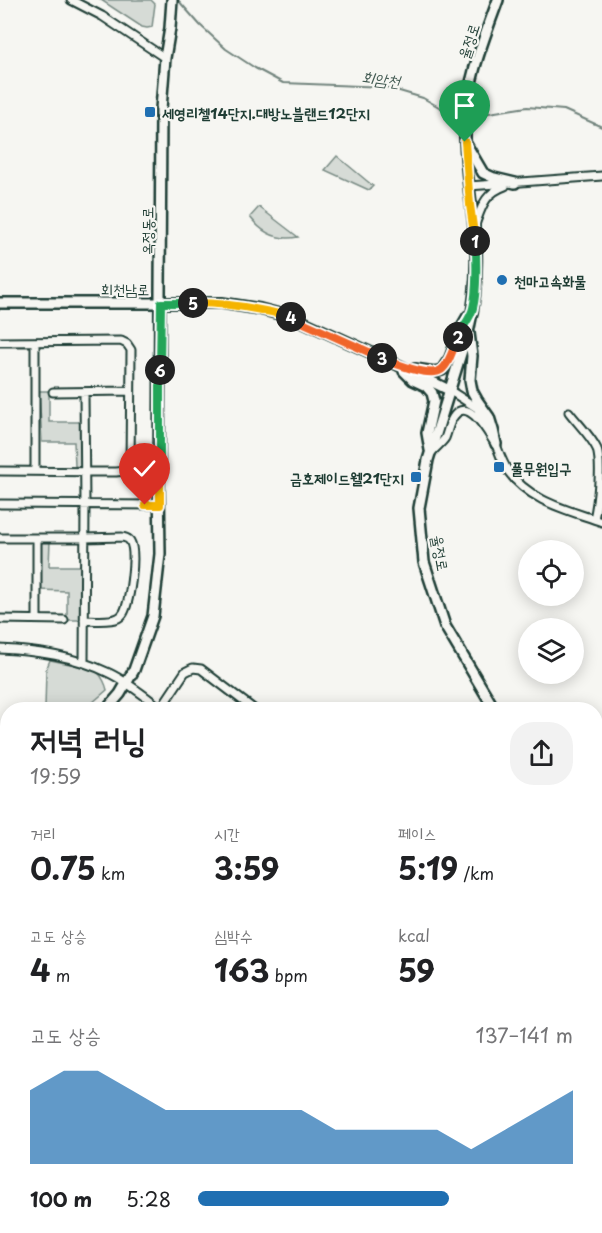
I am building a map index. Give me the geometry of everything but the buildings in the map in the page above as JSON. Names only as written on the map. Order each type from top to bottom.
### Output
[{"type":"main road","name":"옥정동로","points":[[113,702],[134,670],[153,616],[160,554],[161,109],[172,0]]},
{"type":"main road","name":"율정로","points":[[490,702],[445,626],[424,562],[419,508],[430,453],[473,309],[476,262],[465,127],[474,71],[498,0]]},
{"type":"main road","points":[[465,142],[483,173],[514,183]]},
{"type":"main road","name":"회천남로","points":[[0,303],[222,303],[260,309],[295,318],[449,390]]},
{"type":"main road","points":[[398,365],[435,372],[442,370],[450,358],[461,328],[473,309]]},
{"type":"main road","points":[[469,328],[472,391],[489,417],[496,444]]},
{"type":"main road","points":[[398,365],[413,380],[426,386],[432,393],[434,401],[427,433],[430,453]]},
{"type":"street","points":[[76,1],[165,58]]},
{"type":"street","points":[[469,186],[602,176]]},
{"type":"street","points":[[474,230],[482,207],[491,193],[514,183]]},
{"type":"street","points":[[0,342],[121,341],[131,350],[130,467],[125,471],[116,472],[0,471]]},
{"type":"street","points":[[35,342],[35,471]]},
{"type":"street","points":[[449,390],[477,408],[486,420],[509,472],[530,493],[554,505],[602,522]]},
{"type":"street","points":[[53,392],[130,391]]},
{"type":"street","points":[[84,392],[84,662]]},
{"type":"street","points":[[430,453],[444,440],[454,415],[462,411],[474,414],[496,444]]},
{"type":"street","points":[[569,412],[601,454],[599,492],[594,519]]},
{"type":"street","points":[[0,504],[160,505]]},
{"type":"street","points":[[0,538],[127,538],[131,542],[134,555],[129,595],[124,613],[114,619],[84,620]]},
{"type":"street","points":[[36,619],[37,538]]},
{"type":"street","points":[[0,619],[64,620]]},
{"type":"street","points":[[0,649],[69,657],[84,662],[126,683],[152,702]]},
{"type":"street","points":[[166,702],[185,672],[193,668],[201,669],[244,702]]},
{"type":"shaded area","points":[[101,0],[151,0],[155,4],[152,27],[142,27]]},
{"type":"shaded area","points":[[337,156],[373,186],[369,190],[325,170]]},
{"type":"shaded area","points":[[259,207],[298,237],[277,237],[265,231],[250,217]]},
{"type":"shaded area","points":[[39,391],[49,391],[49,422],[81,422],[81,468],[75,466],[74,442],[42,442]]},
{"type":"shaded area","points":[[39,540],[50,541],[49,566],[82,566],[80,620],[67,620],[67,591],[39,590]]},
{"type":"shaded area","points":[[50,660],[94,671],[101,676],[107,690],[93,702],[45,702],[46,670]]},
{"type":"waterway","name":"회암천","points":[[178,0],[226,49],[283,83],[386,87],[423,98],[446,111],[462,112]]},
{"type":"waterway","name":"회암천","points":[[468,112],[489,113],[527,107],[564,110],[602,127]]},
{"type":"place","name":"세영리첼14단지.대방노블랜드12단지","points":[[150,112]]},
{"type":"place","name":"천마고속화물","points":[[502,280]]},
{"type":"place","name":"풀무원입구","points":[[499,467]]},
{"type":"place","name":"금호제이드웰21단지","points":[[416,477]]},
{"type":"route","points":[[145,505],[160,505],[161,303],[222,303],[260,309],[295,318],[398,365],[423,371],[442,370],[450,358],[461,328],[473,309],[476,281],[476,246],[465,142]]}]
